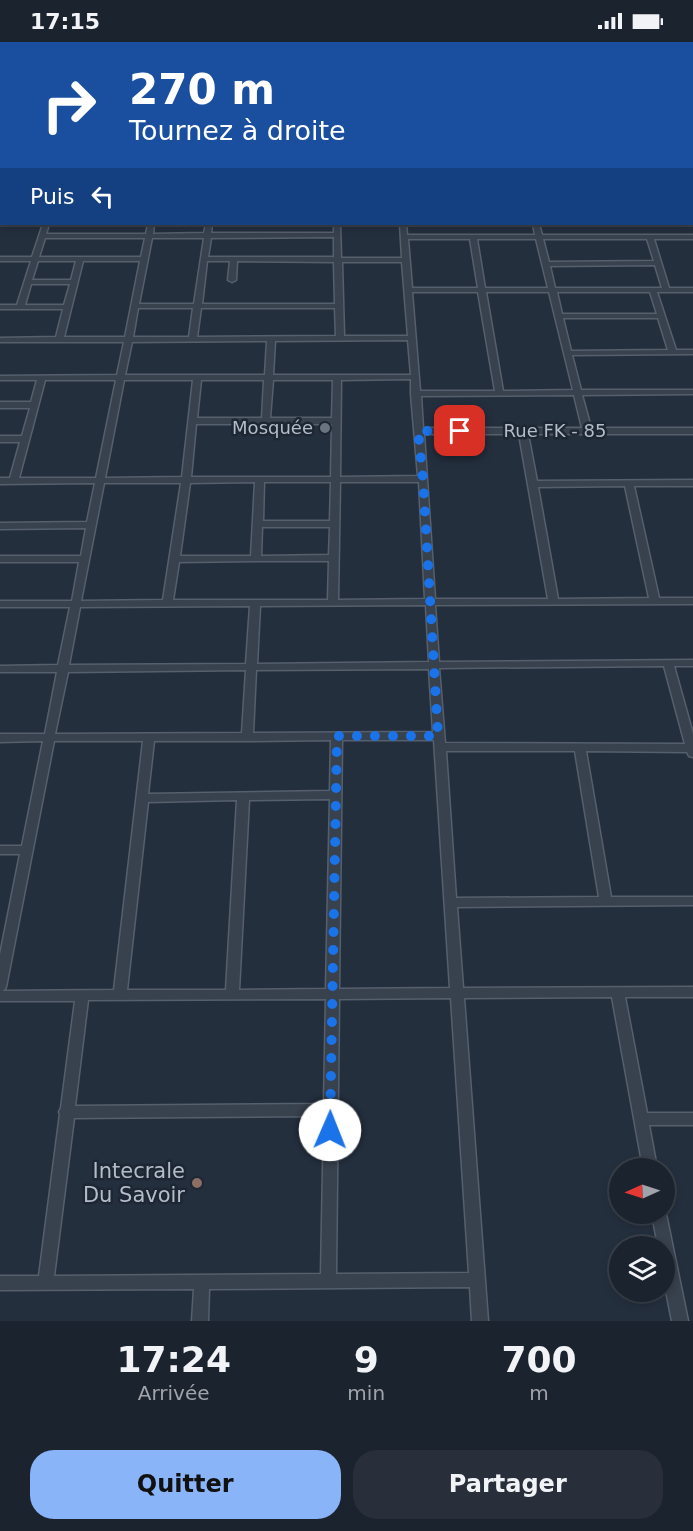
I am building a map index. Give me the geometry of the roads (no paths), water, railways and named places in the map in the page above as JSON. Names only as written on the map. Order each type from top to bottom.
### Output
[{"type":"street","points":[[20,307],[46,225]]},
{"type":"street","points":[[0,987],[151,225]]},
{"type":"street","points":[[193,339],[209,225]]},
{"type":"street","points":[[337,225],[340,339]]},
{"type":"street","points":[[403,225],[423,479],[429,602],[480,1321]]},
{"type":"street","points":[[536,225],[587,431]]},
{"type":"street","points":[[42,236],[337,235]]},
{"type":"street","points":[[403,237],[693,237]]},
{"type":"street","points":[[473,237],[498,393]]},
{"type":"street","points":[[650,237],[666,290]]},
{"type":"street","points":[[59,340],[80,259]]},
{"type":"street","points":[[0,260],[144,259]]},
{"type":"street","points":[[232,280],[234,259]]},
{"type":"street","points":[[203,260],[405,260]]},
{"type":"street","points":[[546,264],[658,264]]},
{"type":"street","points":[[28,282],[74,282]]},
{"type":"street","points":[[408,290],[693,290]]},
{"type":"street","points":[[653,290],[673,352]]},
{"type":"street","points":[[135,306],[339,306]]},
{"type":"street","points":[[0,307],[67,307]]},
{"type":"street","points":[[559,316],[662,316]]},
{"type":"street","points":[[0,340],[411,338]]},
{"type":"street","points":[[266,421],[271,339]]},
{"type":"street","points":[[568,353],[673,352],[692,354]]},
{"type":"street","points":[[333,603],[337,377]]},
{"type":"street","points":[[0,378],[414,377]]},
{"type":"street","points":[[14,481],[42,378]]},
{"type":"street","points":[[168,603],[186,480],[197,378]]},
{"type":"street","points":[[415,394],[693,392]]},
{"type":"street","points":[[0,405],[35,405]]},
{"type":"street","points":[[192,421],[336,421]]},
{"type":"street","name":"Rue FK - 85","points":[[418,431],[693,431]]},
{"type":"street","points":[[523,431],[554,602]]},
{"type":"street","points":[[0,439],[26,439]]},
{"type":"street","points":[[0,481],[423,479]]},
{"type":"street","points":[[256,559],[260,480]]},
{"type":"street","points":[[629,483],[654,601]]},
{"type":"street","points":[[532,484],[693,483]]},
{"type":"street","points":[[258,524],[334,524]]},
{"type":"street","points":[[0,526],[91,525]]},
{"type":"street","points":[[175,559],[334,558]]},
{"type":"street","points":[[0,559],[84,559]]},
{"type":"street","points":[[0,604],[693,601]]},
{"type":"street","points":[[247,737],[255,603]]},
{"type":"street","points":[[0,669],[693,663]]},
{"type":"street","points":[[0,738],[337,736],[692,751],[668,664]]},
{"type":"street","points":[[328,1282],[337,736]]},
{"type":"street","points":[[120,995],[149,738]]},
{"type":"street","points":[[580,748],[606,902]]},
{"type":"street","points":[[142,798],[336,795]]},
{"type":"street","points":[[232,995],[243,797]]},
{"type":"street","points":[[0,850],[27,850]]},
{"type":"street","points":[[450,903],[693,901]]},
{"type":"street","points":[[0,996],[693,992]]},
{"type":"street","points":[[618,993],[648,1158]]},
{"type":"street","points":[[45,1283],[82,996]]},
{"type":"street","points":[[66,1112],[331,1110]]},
{"type":"street","points":[[641,1119],[693,1119]]},
{"type":"street","points":[[661,1224],[680,1321]]},
{"type":"street","points":[[0,1283],[477,1280]]},
{"type":"street","points":[[200,1321],[202,1282]]},
{"type":"place","name":"Mosquée","points":[[325,428]]},
{"type":"place","name":"Intecrale Du Savoir","points":[[197,1183]]}]
